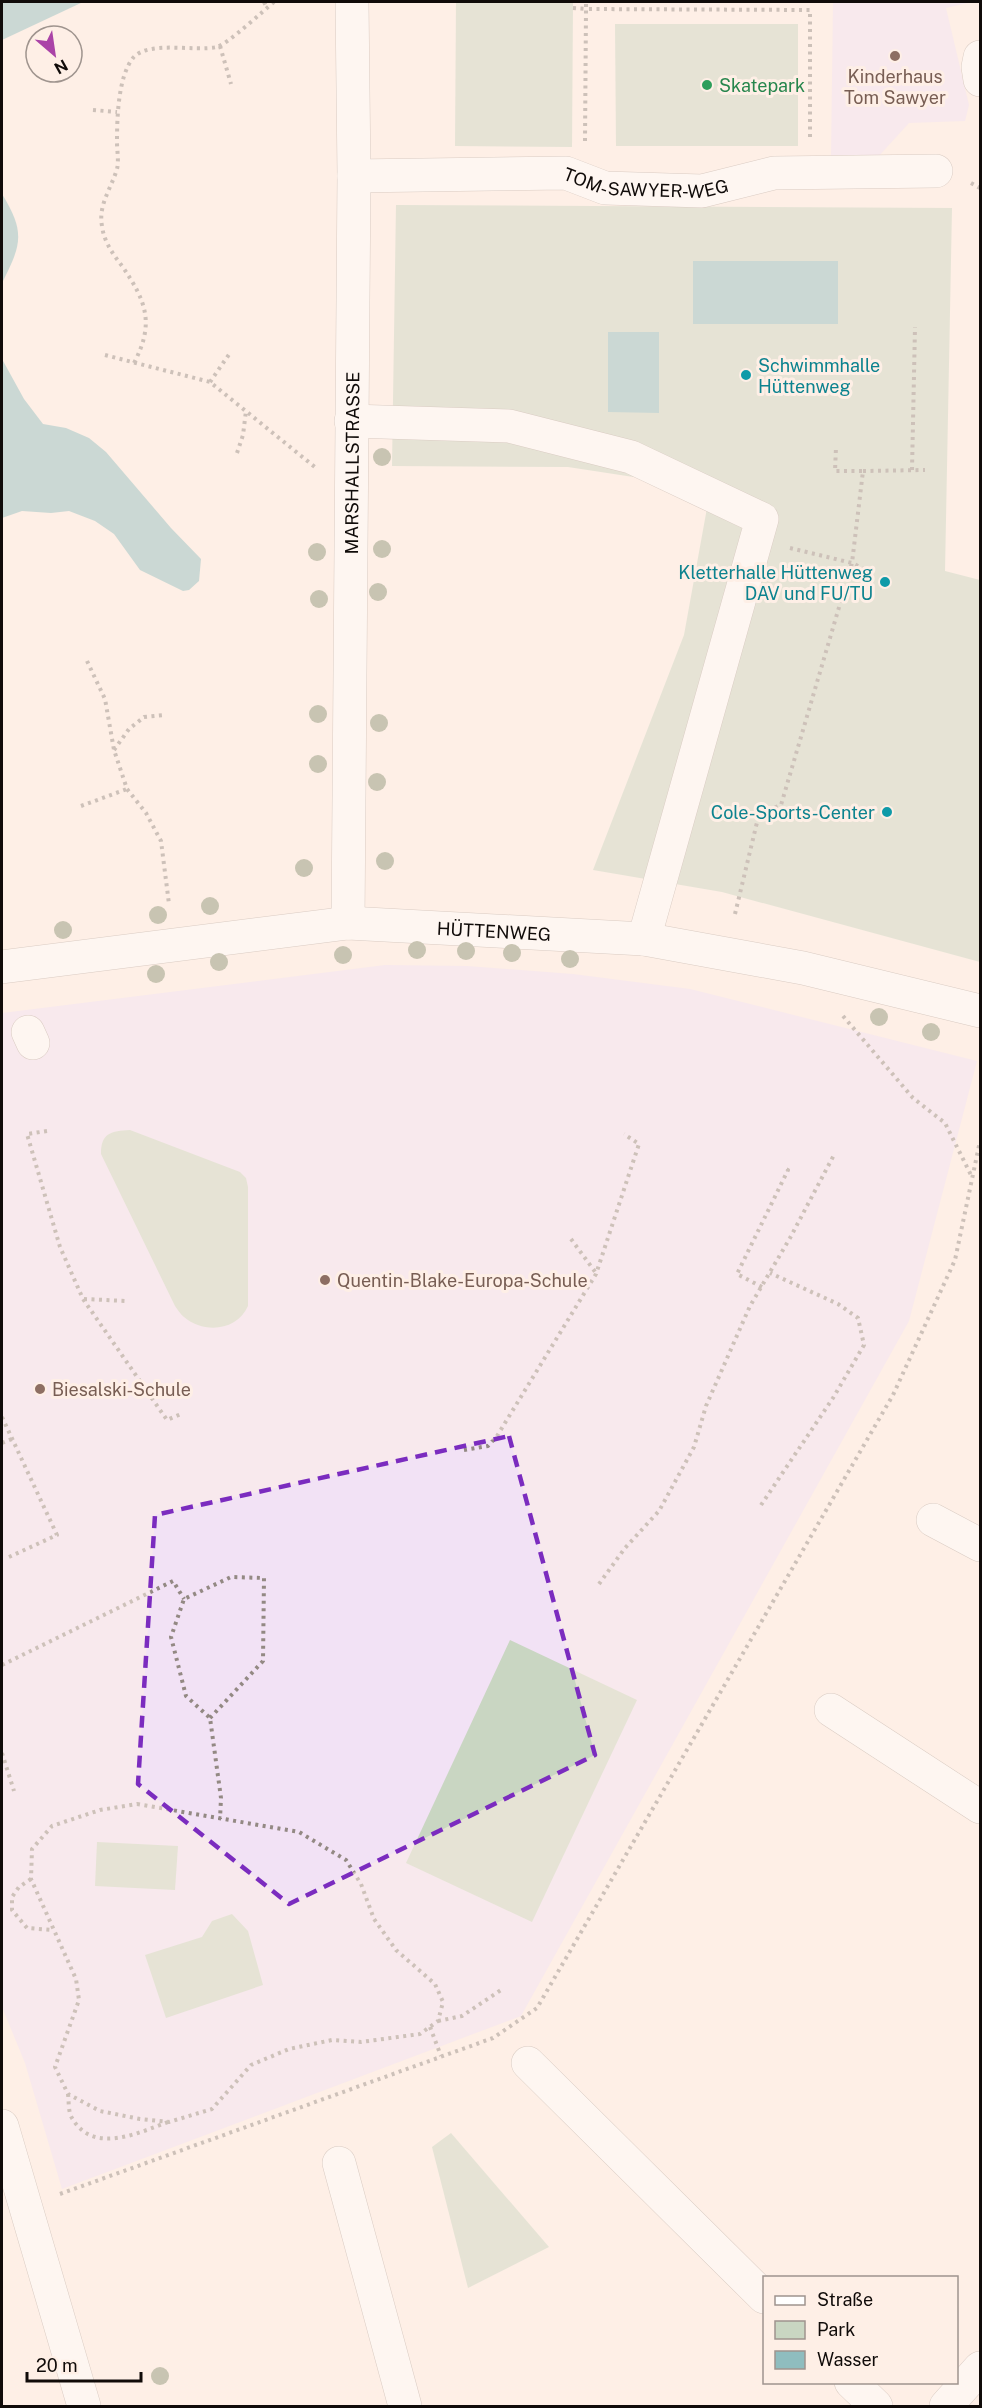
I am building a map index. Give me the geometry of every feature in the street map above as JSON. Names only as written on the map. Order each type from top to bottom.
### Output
[{"type":"street","name":"MARSHALLSTRASSE","points":[[348,923],[354,176],[352,2]]},
{"type":"street","points":[[981,57],[978,67],[981,80]]},
{"type":"street","name":"TOM-SAWYER-WEG","points":[[354,176],[566,173],[605,188],[702,190],[774,172],[936,171]]},
{"type":"street","points":[[351,422],[509,426],[631,457],[762,519],[645,939]]},
{"type":"street","name":"HÜTTENWEG","points":[[2,967],[348,923],[645,939],[803,968],[981,1011]]},
{"type":"street","points":[[933,1520],[981,1545]]},
{"type":"street","points":[[831,1710],[981,1807]]},
{"type":"street","points":[[528,2063],[763,2294]]},
{"type":"street","points":[[2,2126],[84,2406]]},
{"type":"street","points":[[339,2163],[405,2406]]},
{"type":"street","points":[[946,2406],[981,2368]]},
{"type":"street","points":[[853,2384],[876,2406]]},
{"type":"path","points":[[264,2],[267,8]]},
{"type":"path","points":[[134,363],[144,344],[147,319],[138,292],[108,246],[102,225],[102,206],[118,168],[117,112],[126,70],[134,57],[148,49],[204,49],[220,46],[274,2]]},
{"type":"path","points":[[585,180],[586,2]]},
{"type":"path","points":[[810,2],[811,172]]},
{"type":"path","points":[[573,8],[810,10]]},
{"type":"path","points":[[220,46],[231,84]]},
{"type":"path","points":[[93,110],[117,112]]},
{"type":"path","points":[[912,470],[915,327]]},
{"type":"path","points":[[210,382],[230,352]]},
{"type":"path","points":[[105,355],[210,382],[316,468]]},
{"type":"path","points":[[237,453],[243,435],[246,410]]},
{"type":"path","points":[[836,447],[835,471],[925,470]]},
{"type":"path","points":[[735,914],[759,814],[782,805],[852,563],[863,471]]},
{"type":"path","points":[[756,540],[852,563],[864,569]]},
{"type":"path","points":[[87,661],[105,699],[114,750],[127,789],[146,813],[161,841],[169,904]]},
{"type":"path","points":[[114,750],[129,729],[144,717],[164,715]]},
{"type":"path","points":[[81,806],[127,789]]},
{"type":"path","points":[[843,1016],[913,1098],[945,1123],[972,1178]]},
{"type":"path","points":[[47,1131],[27,1134],[60,1247],[83,1299],[167,1420],[181,1414]]},
{"type":"path","points":[[464,1450],[488,1446],[497,1436],[596,1274],[639,1144],[624,1134]]},
{"type":"path","points":[[56,2195],[493,2038],[537,2008],[893,1395],[955,1260],[981,1141]]},
{"type":"path","points":[[599,1584],[625,1548],[658,1511],[694,1447],[706,1406],[750,1306],[770,1274],[835,1153]]},
{"type":"path","points":[[762,1287],[737,1274],[788,1170],[783,1167]]},
{"type":"path","points":[[571,1239],[596,1274]]},
{"type":"path","points":[[760,1505],[833,1398],[864,1345],[858,1318],[837,1304],[770,1274]]},
{"type":"path","points":[[83,1299],[128,1301]]},
{"type":"path","points":[[2,1417],[57,1535],[9,1557]]},
{"type":"path","points":[[2,1443],[12,1438]]},
{"type":"path","points":[[210,1718],[263,1660],[264,1578],[231,1577],[184,1599],[171,1637],[186,1696],[210,1718],[221,1797],[220,1819]]},
{"type":"path","points":[[2,1665],[173,1581],[184,1599]]},
{"type":"path","points":[[2,1753],[14,1791]]},
{"type":"path","points":[[438,2020],[443,2002],[435,1984],[396,1950],[374,1919],[361,1884],[346,1860],[298,1832],[137,1804],[100,1810],[52,1826],[32,1849],[31,1879],[76,1979],[79,2000],[55,2067],[68,2094],[71,2117],[82,2129],[103,2140],[132,2136],[169,2121],[212,2109],[251,2065],[289,2049],[332,2040],[361,2042],[420,2034],[438,2020],[462,2016],[501,1990]]},
{"type":"path","points":[[31,1879],[19,1887],[12,1897],[12,1910],[27,1928],[53,1930]]},
{"type":"path","points":[[430,2026],[441,2056]]},
{"type":"path","points":[[68,2094],[100,2111],[140,2119],[169,2121]]},
{"type":"highlighted area","points":[[509,1436],[595,1755],[289,1904],[138,1784],[155,1515]]},
{"type":"shaded area","name":"Kinderhaus Tom Sawyer","points":[[833,2],[972,2],[946,8],[969,105],[965,121],[909,123],[877,158],[831,157]]},
{"type":"shaded area","points":[[385,965],[467,966],[573,974],[690,989],[977,1061],[909,1321],[521,2016],[62,2189],[25,2063],[2,2007],[2,1013]]},
{"type":"green space","points":[[456,2],[573,2],[572,147],[455,146]]},
{"type":"green space","name":"Skatepark","points":[[615,24],[798,24],[798,146],[616,146]]},
{"type":"green space","points":[[396,205],[952,208],[945,571],[980,580],[980,962],[722,892],[593,870],[684,635],[707,508],[640,478],[568,467],[392,466]]},
{"type":"green space","points":[[130,1130],[240,1172],[246,1178],[248,1187],[248,1306],[236,1321],[219,1327],[201,1326],[184,1317],[175,1306],[101,1154],[101,1147],[108,1134]]},
{"type":"green space","points":[[510,1640],[637,1700],[532,1922],[406,1863]]},
{"type":"green space","points":[[97,1842],[178,1846],[175,1890],[95,1886]]},
{"type":"green space","points":[[232,1914],[248,1931],[263,1985],[166,2018],[145,1955],[202,1937],[212,1921]]},
{"type":"green space","points":[[451,2133],[549,2247],[468,2288],[432,2147]]},
{"type":"water","points":[[2,2],[83,2],[36,24],[24,24],[24,30],[2,40]]},
{"type":"water","points":[[2,194],[15,219],[18,239],[13,259],[2,283]]},
{"type":"water","points":[[693,261],[838,261],[838,324],[693,324]]},
{"type":"water","points":[[608,332],[659,332],[659,413],[608,412]]},
{"type":"water","points":[[2,359],[24,399],[43,424],[66,428],[89,438],[106,452],[171,528],[201,559],[199,581],[189,590],[183,591],[140,570],[114,534],[95,521],[69,511],[51,513],[22,511],[2,518]]},
{"type":"place","name":"Kinderhaus Tom Sawyer","points":[[895,56]]},
{"type":"place","name":"Skatepark","points":[[707,85]]},
{"type":"place","name":"Schwimmhalle Hüttenweg","points":[[746,375]]},
{"type":"place","name":"Kletterhalle Hüttenweg DAV und FU/TU","points":[[885,582]]},
{"type":"place","name":"Cole-Sports-Center","points":[[887,812]]},
{"type":"place","name":"Quentin-Blake-Europa-Schule","points":[[325,1280]]},
{"type":"place","name":"Biesalski-Schule","points":[[40,1389]]}]
